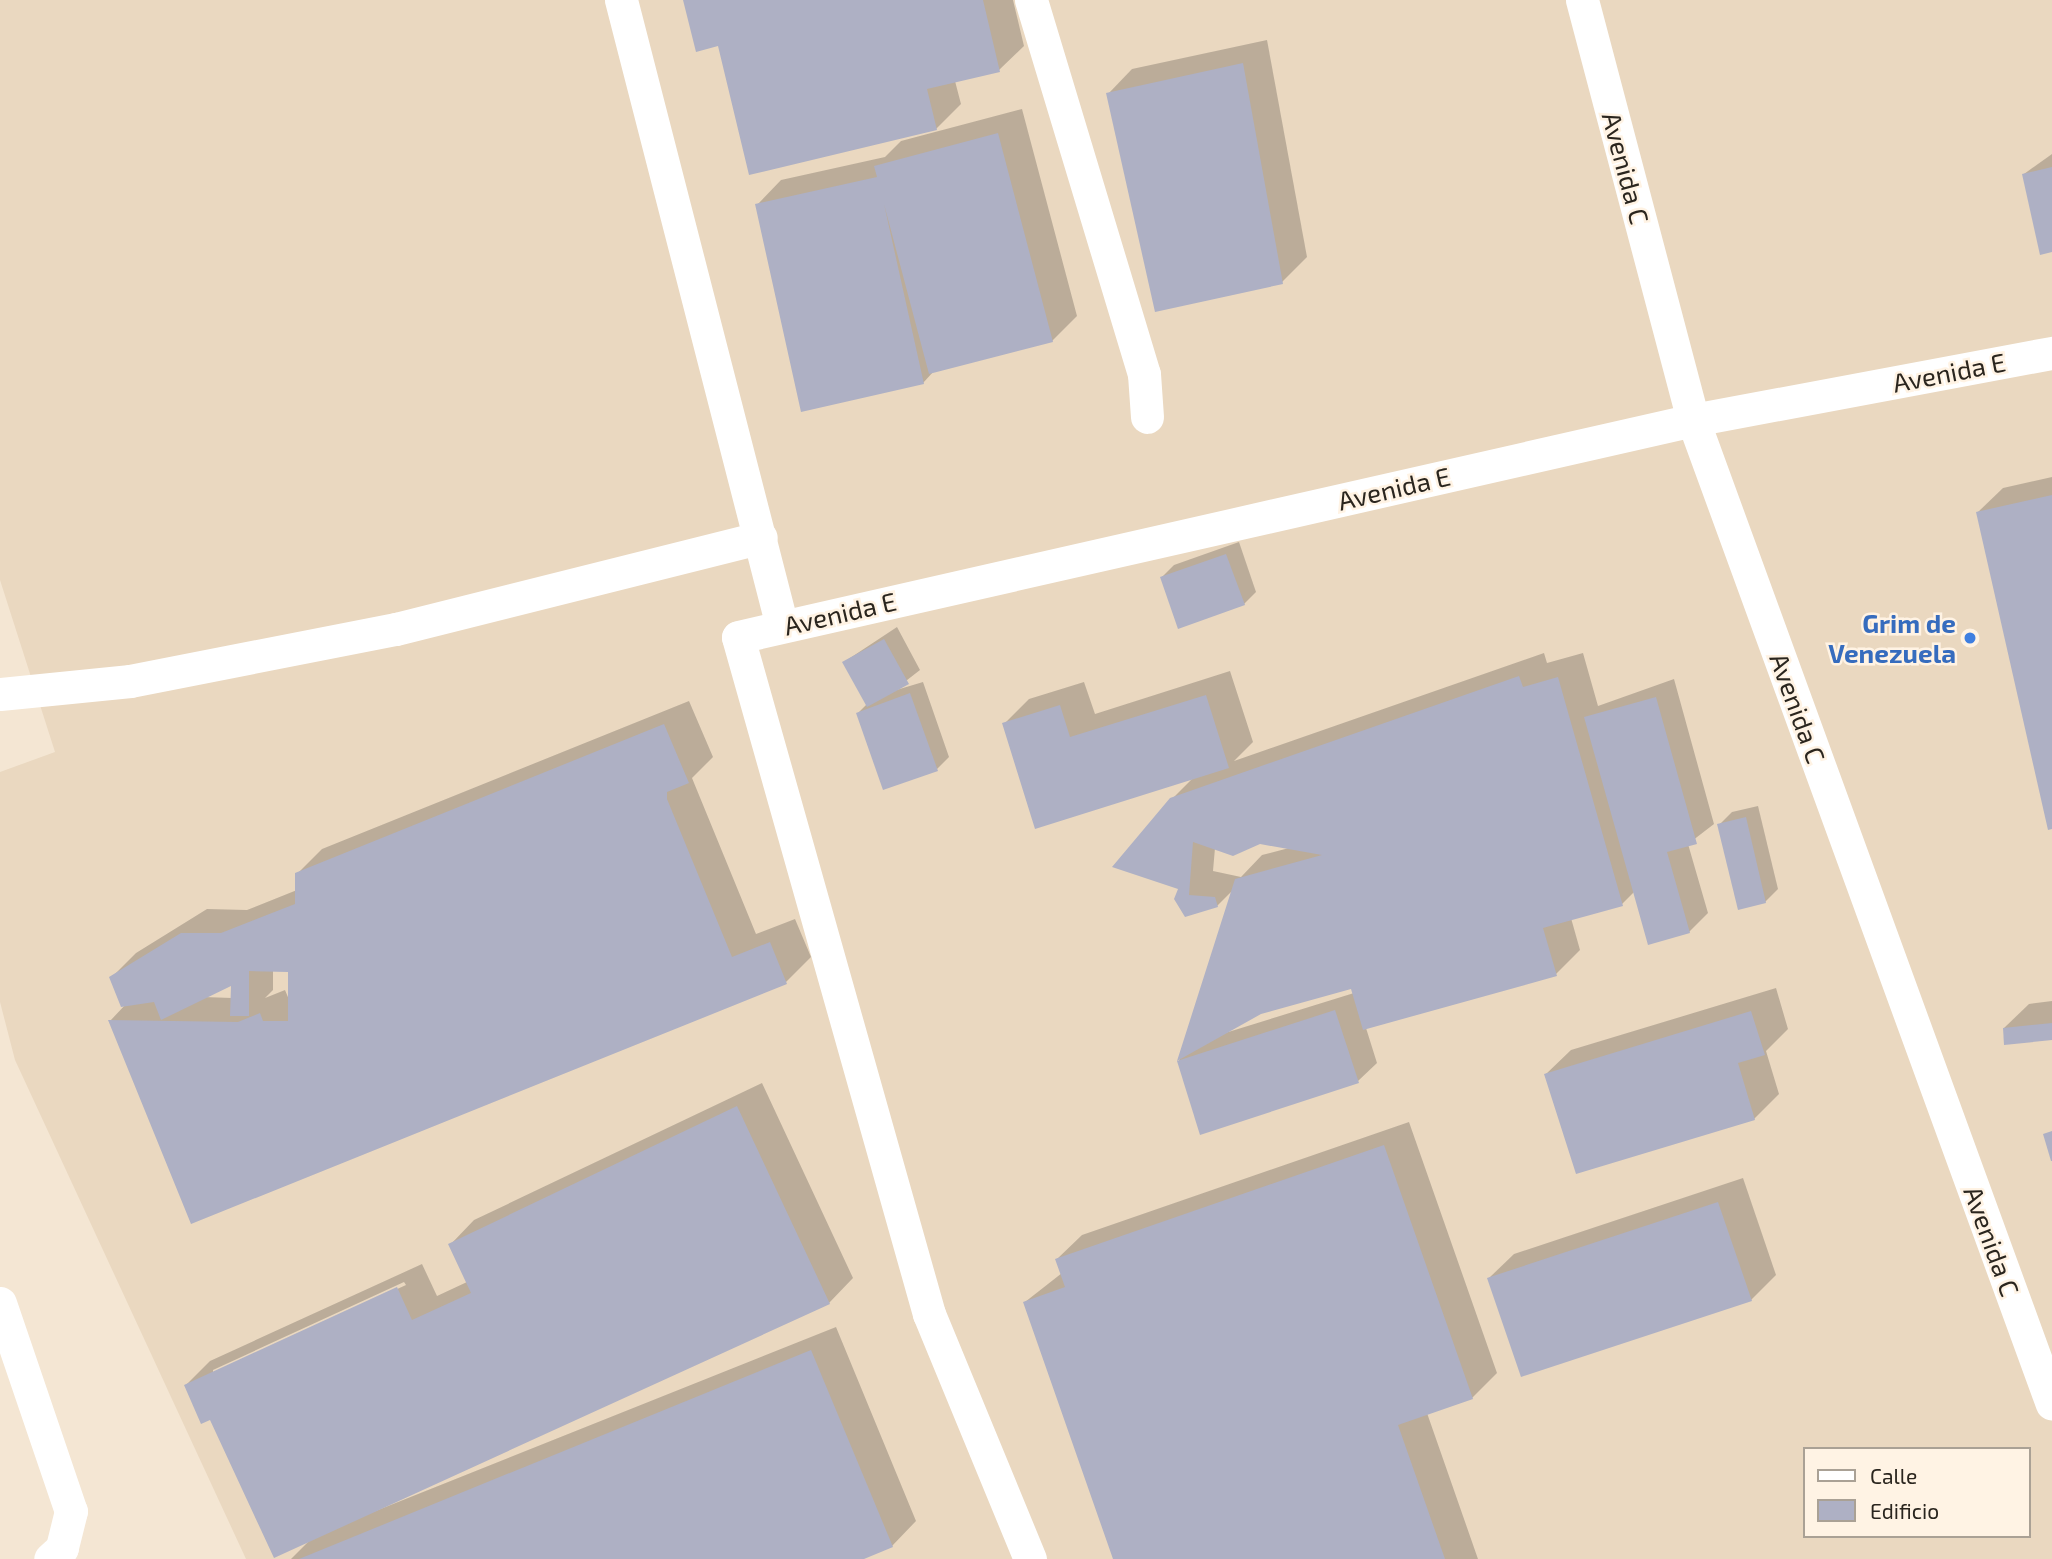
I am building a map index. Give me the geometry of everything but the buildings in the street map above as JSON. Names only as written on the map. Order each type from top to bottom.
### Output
[{"type":"street","points":[[621,0],[782,626]]},
{"type":"street","points":[[1031,0],[1144,374],[1147,417]]},
{"type":"street","name":"Avenida C","points":[[1582,0],[1693,420],[2052,1404]]},
{"type":"street","name":"Avenida E","points":[[1030,1559],[929,1314],[738,637],[1693,420],[2052,353]]},
{"type":"street","points":[[2,686],[130,681],[396,629],[761,537]]},
{"type":"street","points":[[0,1303],[71,1511],[62,1548],[50,1559]]},
{"type":"shaded area","points":[[0,0],[2052,0],[2052,1559],[246,1559],[15,1060],[0,1002],[0,772],[55,752],[0,580]]},
{"type":"place","name":"Grim de Venezuela","points":[[1970,638]]}]
